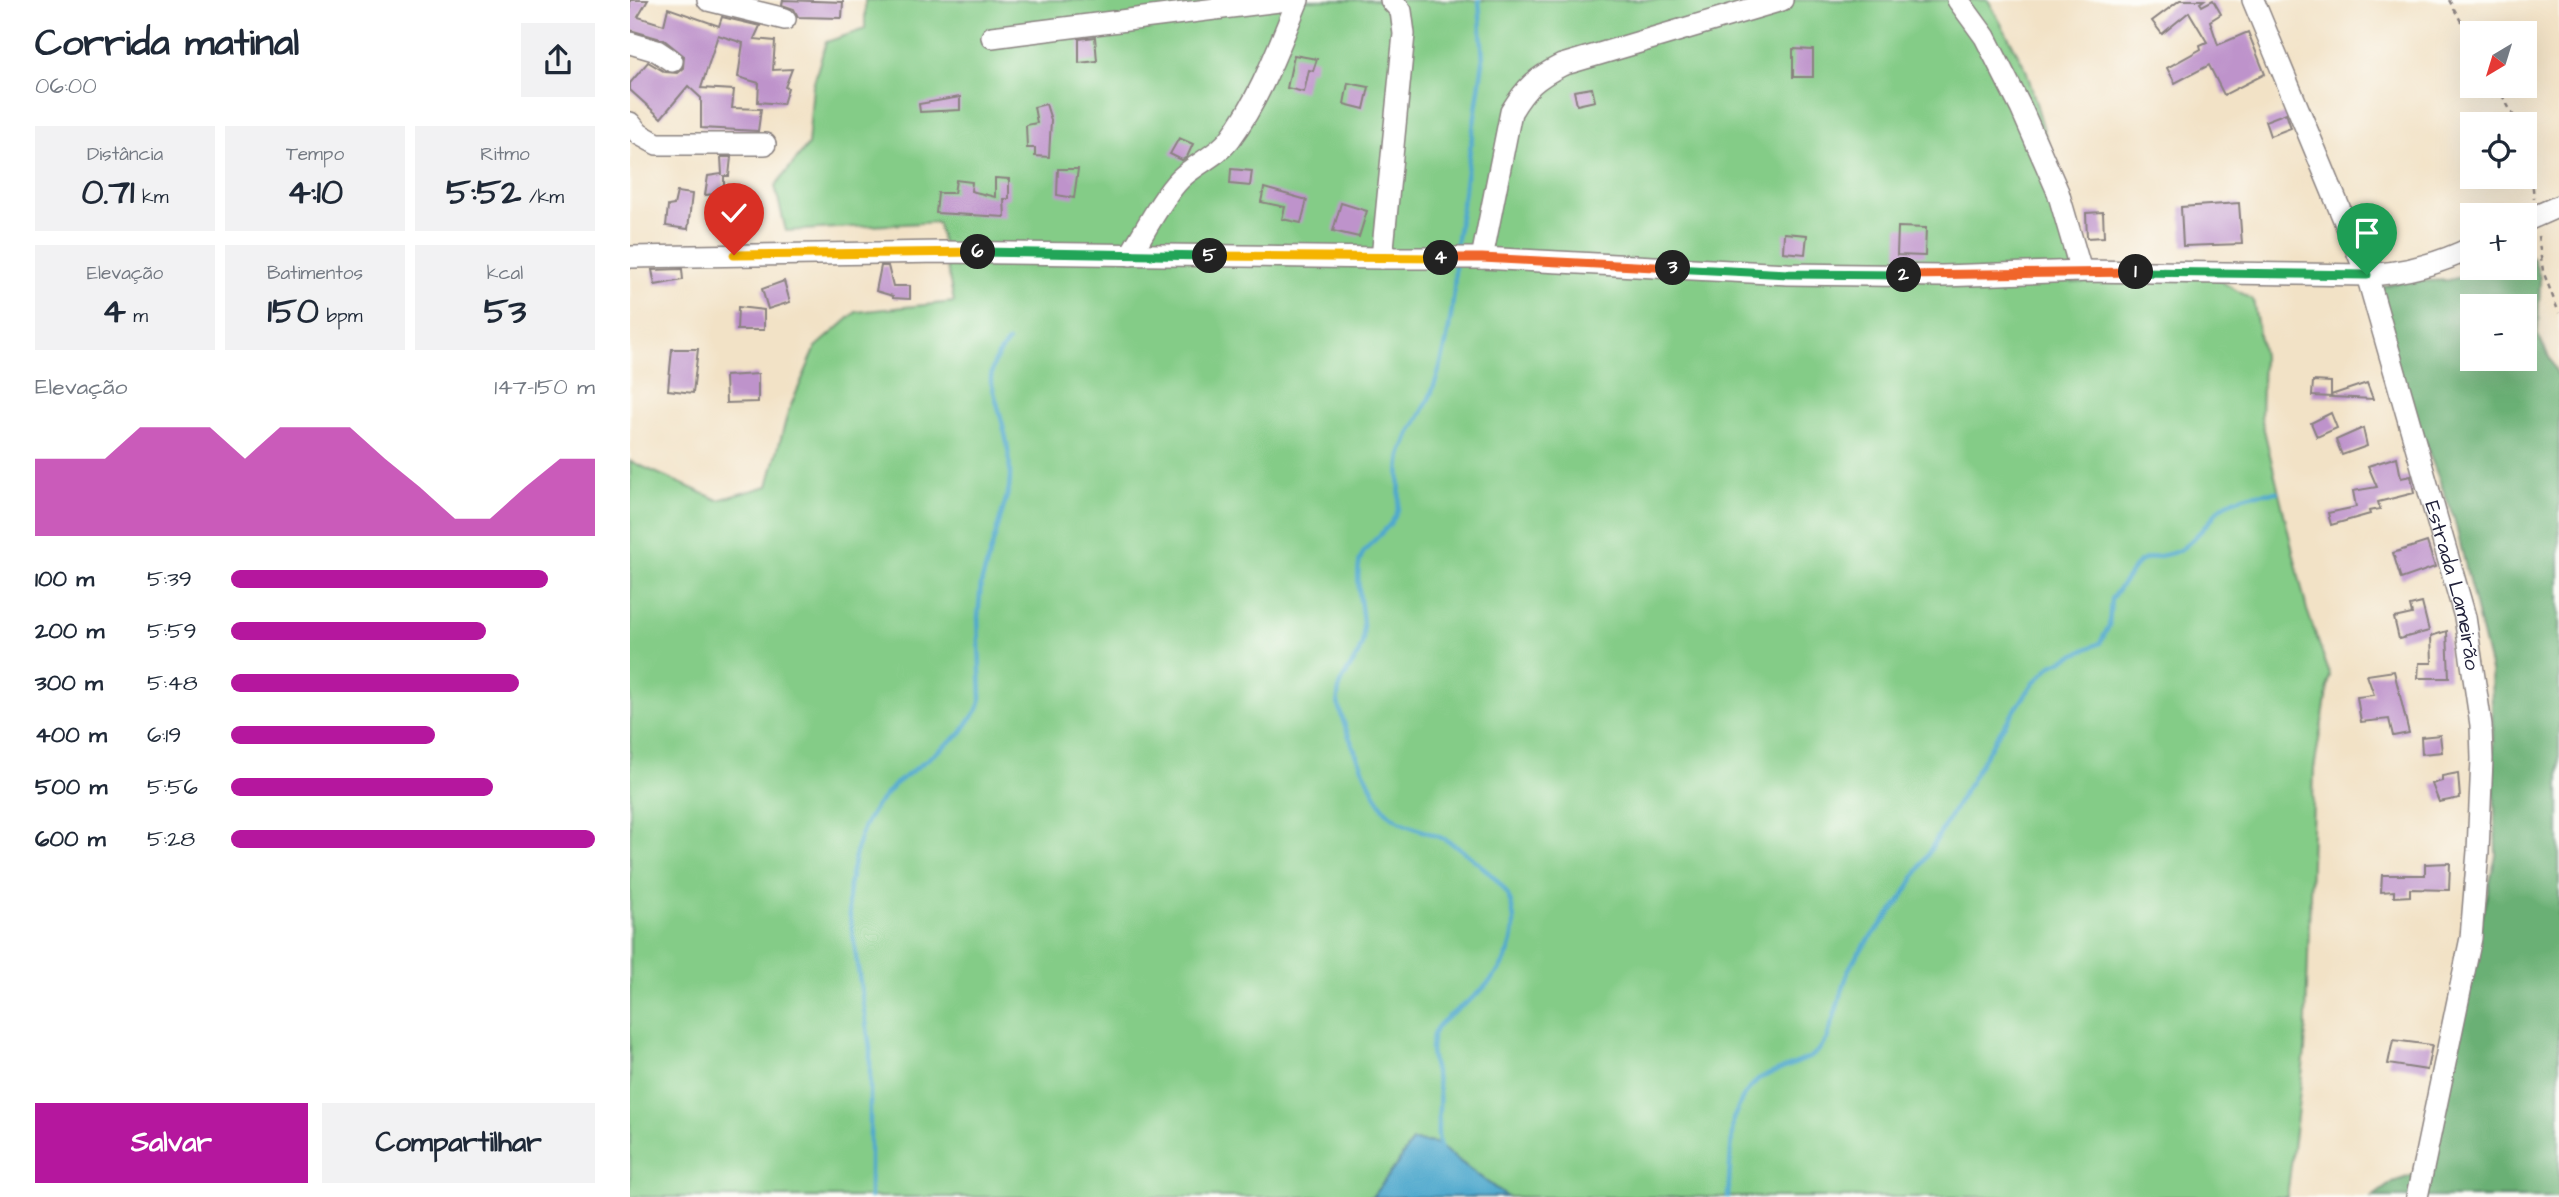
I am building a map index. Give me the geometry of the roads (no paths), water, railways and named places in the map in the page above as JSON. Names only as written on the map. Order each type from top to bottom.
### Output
[{"type":"street","points":[[709,0],[785,19]]},
{"type":"street","points":[[992,37],[1287,0]]},
{"type":"street","points":[[1130,255],[1177,182],[1194,166],[1222,148],[1247,113],[1259,94],[1298,0]]},
{"type":"street","points":[[1382,258],[1404,33],[1401,11],[1391,0]]},
{"type":"street","points":[[1482,258],[1511,111],[1523,92],[1539,77],[1562,65],[1782,0]]},
{"type":"street","points":[[1958,0],[1985,37],[2021,108],[2058,192],[2081,271]]},
{"type":"street","name":"Estrada Lameirão","points":[[2253,0],[2367,275],[2465,617],[2481,726],[2478,838],[2471,938],[2417,1197]]},
{"type":"street","points":[[630,43],[657,51],[672,61]]},
{"type":"street","points":[[630,123],[639,134],[657,144],[765,144]]},
{"type":"street","points":[[2537,216],[2559,206]]},
{"type":"street","points":[[630,257],[943,251],[1482,258],[1788,274],[1941,276],[2081,271],[2367,275],[2397,273],[2446,261],[2460,254]]},
{"type":"water","points":[[1412,1141],[1435,1143],[1507,1197],[1372,1197]]},
{"type":"waterway","points":[[1455,252],[1483,62],[1479,0]]},
{"type":"waterway","points":[[1441,1150],[1438,1136],[1439,1093],[1431,1050],[1433,1035],[1440,1024],[1480,992],[1498,972],[1510,948],[1513,935],[1512,908],[1507,893],[1500,884],[1468,855],[1444,839],[1407,825],[1387,812],[1358,759],[1340,711],[1338,692],[1358,654],[1363,638],[1359,564],[1365,550],[1390,524],[1398,509],[1401,456],[1428,402],[1441,363],[1451,313],[1455,265]]},
{"type":"waterway","points":[[870,1197],[870,1048],[848,903],[849,886],[864,826],[876,806],[893,786],[960,734],[978,709],[981,698],[978,617],[981,584],[1009,489],[1010,475],[1008,448],[991,375],[996,360],[1008,342]]},
{"type":"waterway","points":[[1728,1197],[1733,1119],[1744,1095],[1758,1079],[1811,1057],[1827,1039],[1849,969],[1857,955],[1901,900],[1997,736],[2033,684],[2052,665],[2100,643],[2109,626],[2111,599],[2139,562],[2181,549],[2219,509],[2232,501],[2254,494],[2277,492]]}]
